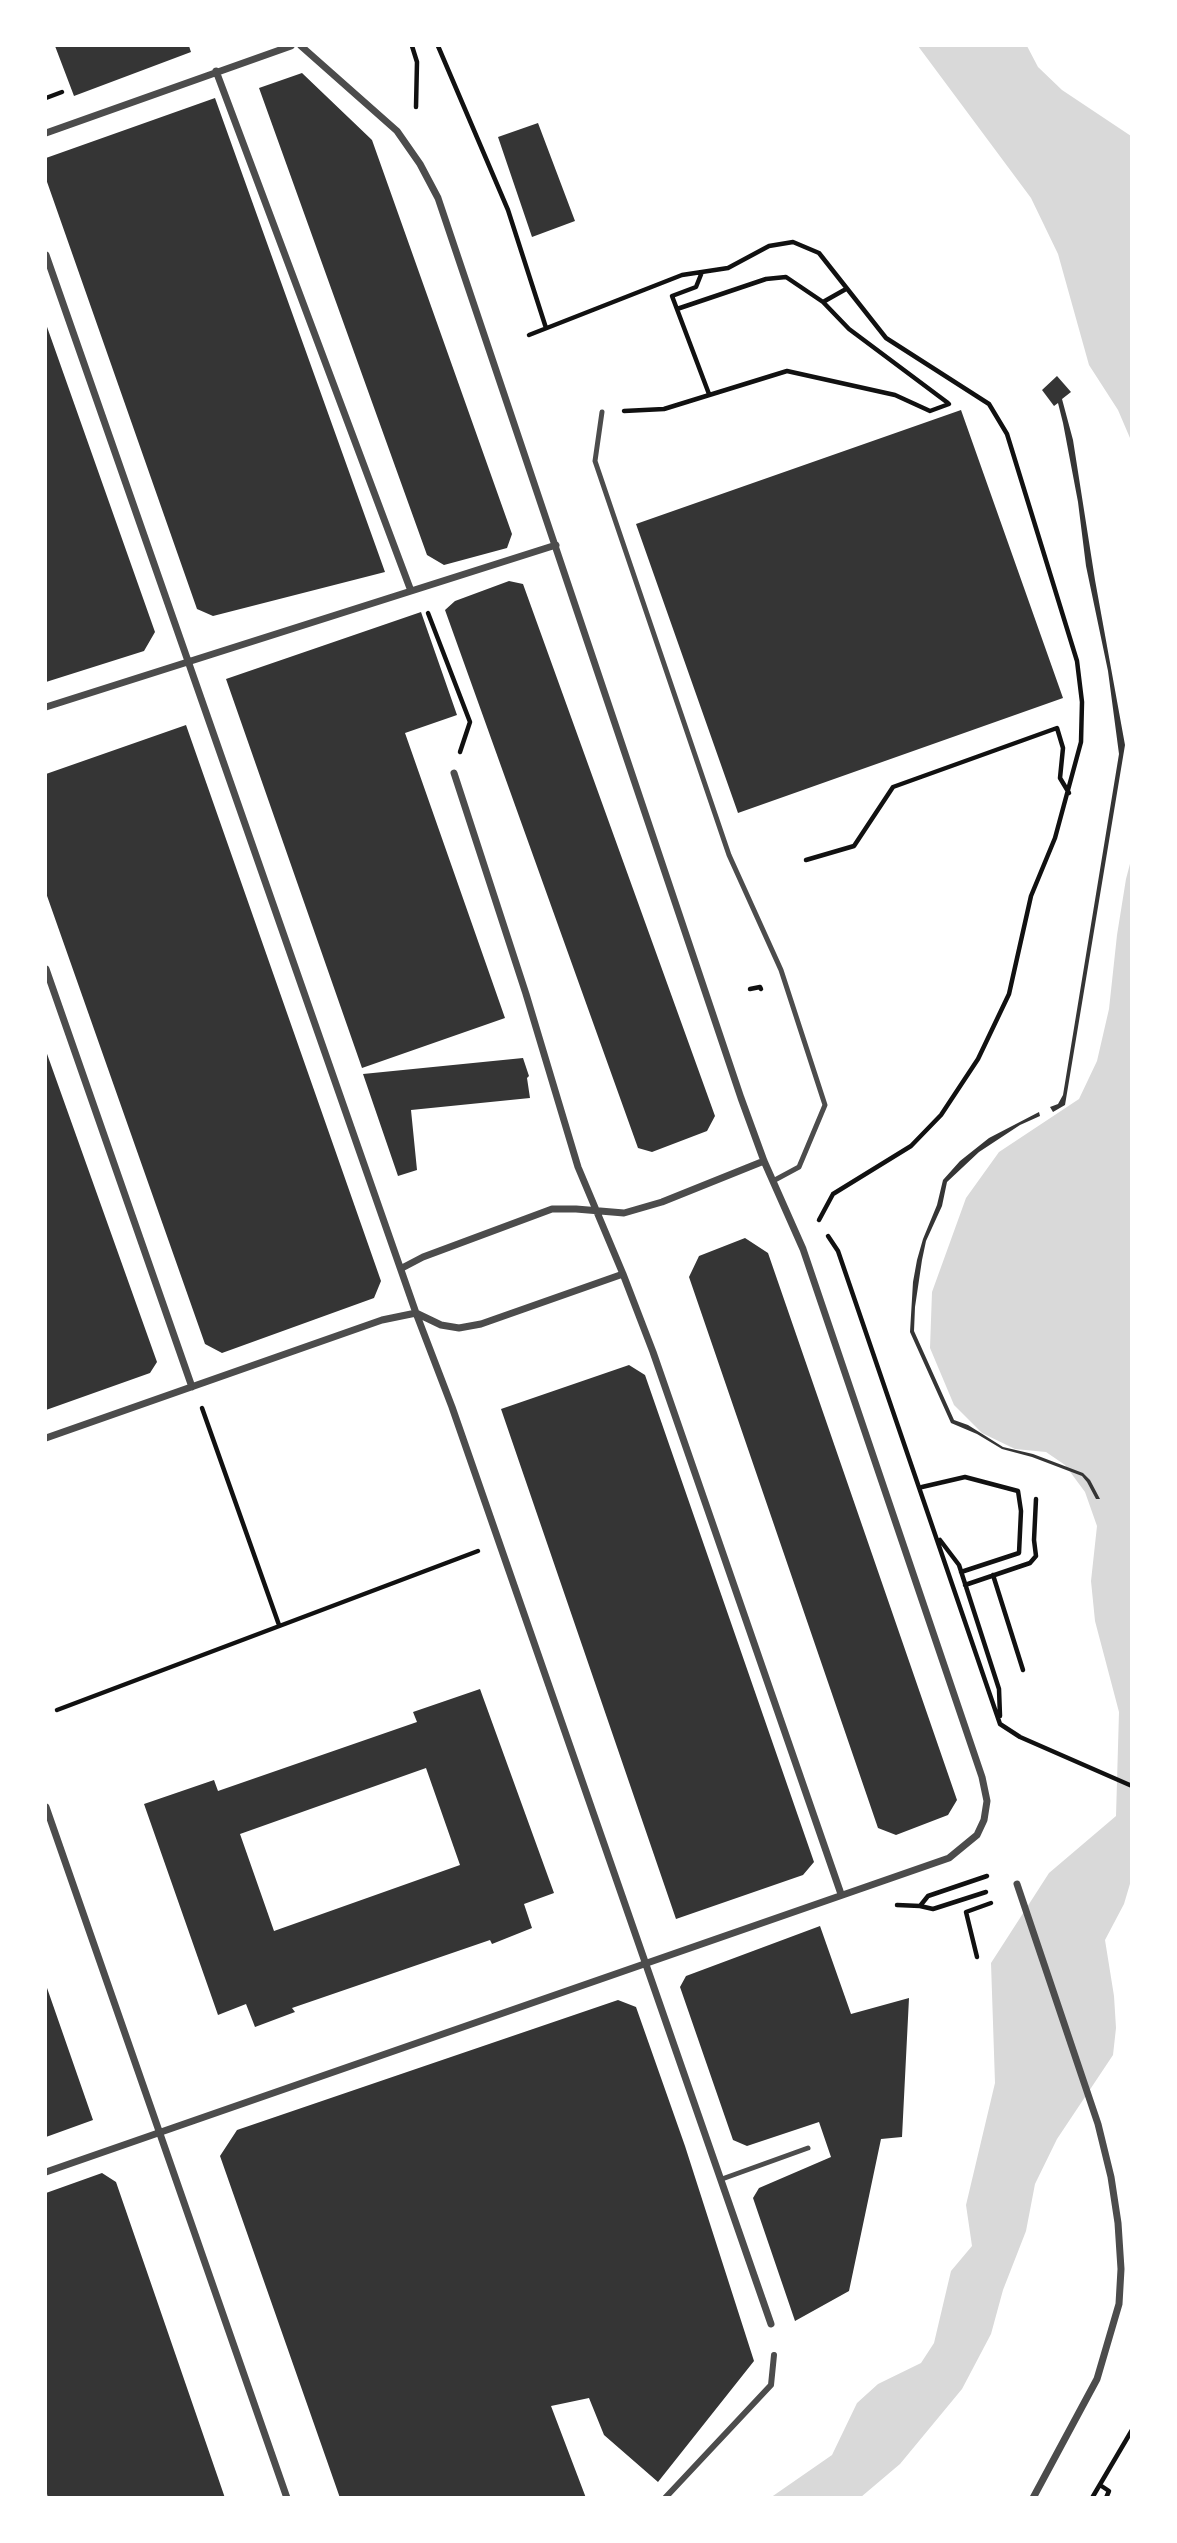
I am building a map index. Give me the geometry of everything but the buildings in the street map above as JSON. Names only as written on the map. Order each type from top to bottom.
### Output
[{"type":"street","points":[[46,133],[291,46]]},
{"type":"street","points":[[46,2172],[949,1858],[977,1835],[984,1820],[987,1801],[982,1777],[803,1249],[764,1161],[438,198],[420,164],[397,131],[302,46]]},
{"type":"street","points":[[216,71],[411,591]]},
{"type":"street","points":[[46,255],[416,1313],[452,1407],[771,2324]]},
{"type":"street","points":[[46,707],[556,545]]},
{"type":"street","points":[[454,773],[526,994],[578,1167],[623,1274],[657,1365],[841,1894]]},
{"type":"street","points":[[46,969],[192,1387]]},
{"type":"street","points":[[402,1268],[423,1257],[552,1209],[624,1213],[662,1202],[764,1161]]},
{"type":"street","points":[[46,1438],[382,1320],[416,1313],[441,1325],[459,1328],[481,1324],[623,1274]]},
{"type":"street","points":[[46,1807],[287,2497]]},
{"type":"street","points":[[1017,1884],[1098,2124],[1111,2178],[1121,2269],[1119,2304],[1097,2379],[1033,2497]]},
{"type":"street","points":[[665,2497],[771,2385],[774,2355]]},
{"type":"lane","points":[[602,411],[595,461],[729,855],[781,970],[825,1105],[799,1167],[773,1181]]},
{"type":"lane","points":[[722,2179],[808,2148]]},
{"type":"path","points":[[412,46],[417,62],[416,107]]},
{"type":"path","points":[[438,46],[508,210],[546,328]]},
{"type":"path","points":[[46,98],[62,92]]},
{"type":"path","points":[[529,335],[682,275],[728,268],[769,246],[793,242],[818,253],[886,338],[989,404],[1007,435],[1077,661],[1083,702],[1081,742],[1069,793],[1055,838],[1031,895],[1009,994],[978,1059],[941,1115],[911,1146],[834,1194],[818,1221],[838,1251],[1000,1724],[1020,1737],[1132,1786]]},
{"type":"path","points":[[703,272],[696,287],[672,296],[709,394]]},
{"type":"path","points":[[602,411],[664,409],[787,371],[895,395],[930,411],[949,404],[849,329],[823,302],[786,277],[766,279],[677,309]]},
{"type":"path","points":[[823,302],[831,295],[846,289]]},
{"type":"path","points":[[411,591],[432,618],[470,722],[454,773]]},
{"type":"path","points":[[806,860],[854,846],[893,787],[1057,728],[1063,748],[1060,778],[1069,793]]},
{"type":"path","points":[[208,1425],[279,1625]]},
{"type":"path","points":[[922,1487],[965,1477],[1018,1491],[1021,1511],[1019,1553],[961,1572]]},
{"type":"path","points":[[965,1585],[1030,1563],[1036,1556],[1036,1499]]},
{"type":"path","points":[[940,1540],[959,1565],[999,1689],[1000,1724]]},
{"type":"path","points":[[57,1710],[478,1550]]},
{"type":"path","points":[[993,1576],[1023,1670]]},
{"type":"path","points":[[986,1892],[933,1909],[920,1906],[928,1896],[987,1876]]},
{"type":"path","points":[[978,1958],[966,1912],[991,1903]]},
{"type":"path","points":[[1092,2497],[1132,2430]]},
{"type":"path","points":[[1100,2485],[1109,2491],[1105,2497]]},
{"type":"shaded area","points":[[918,46],[1027,46],[1038,67],[1062,90],[1131,136],[1131,447],[1118,410],[1089,365],[1058,254],[1031,198]]},
{"type":"shaded area","points":[[1131,860],[1132,1877],[1124,1904],[1105,1940],[1114,1996],[1116,2028],[1113,2055],[1057,2139],[1035,2184],[1026,2231],[1003,2290],[991,2334],[962,2389],[900,2464],[861,2497],[770,2498],[832,2455],[857,2403],[878,2384],[921,2363],[934,2343],[951,2271],[972,2246],[966,2205],[995,2083],[991,1963],[1049,1873],[1116,1816],[1119,1712],[1095,1621],[1091,1581],[1097,1526],[1085,1492],[1065,1465],[1046,1452],[1015,1449],[982,1433],[954,1405],[930,1348],[932,1292],[966,1198],[999,1152],[1079,1099],[1097,1061],[1109,1009],[1117,935]]}]
